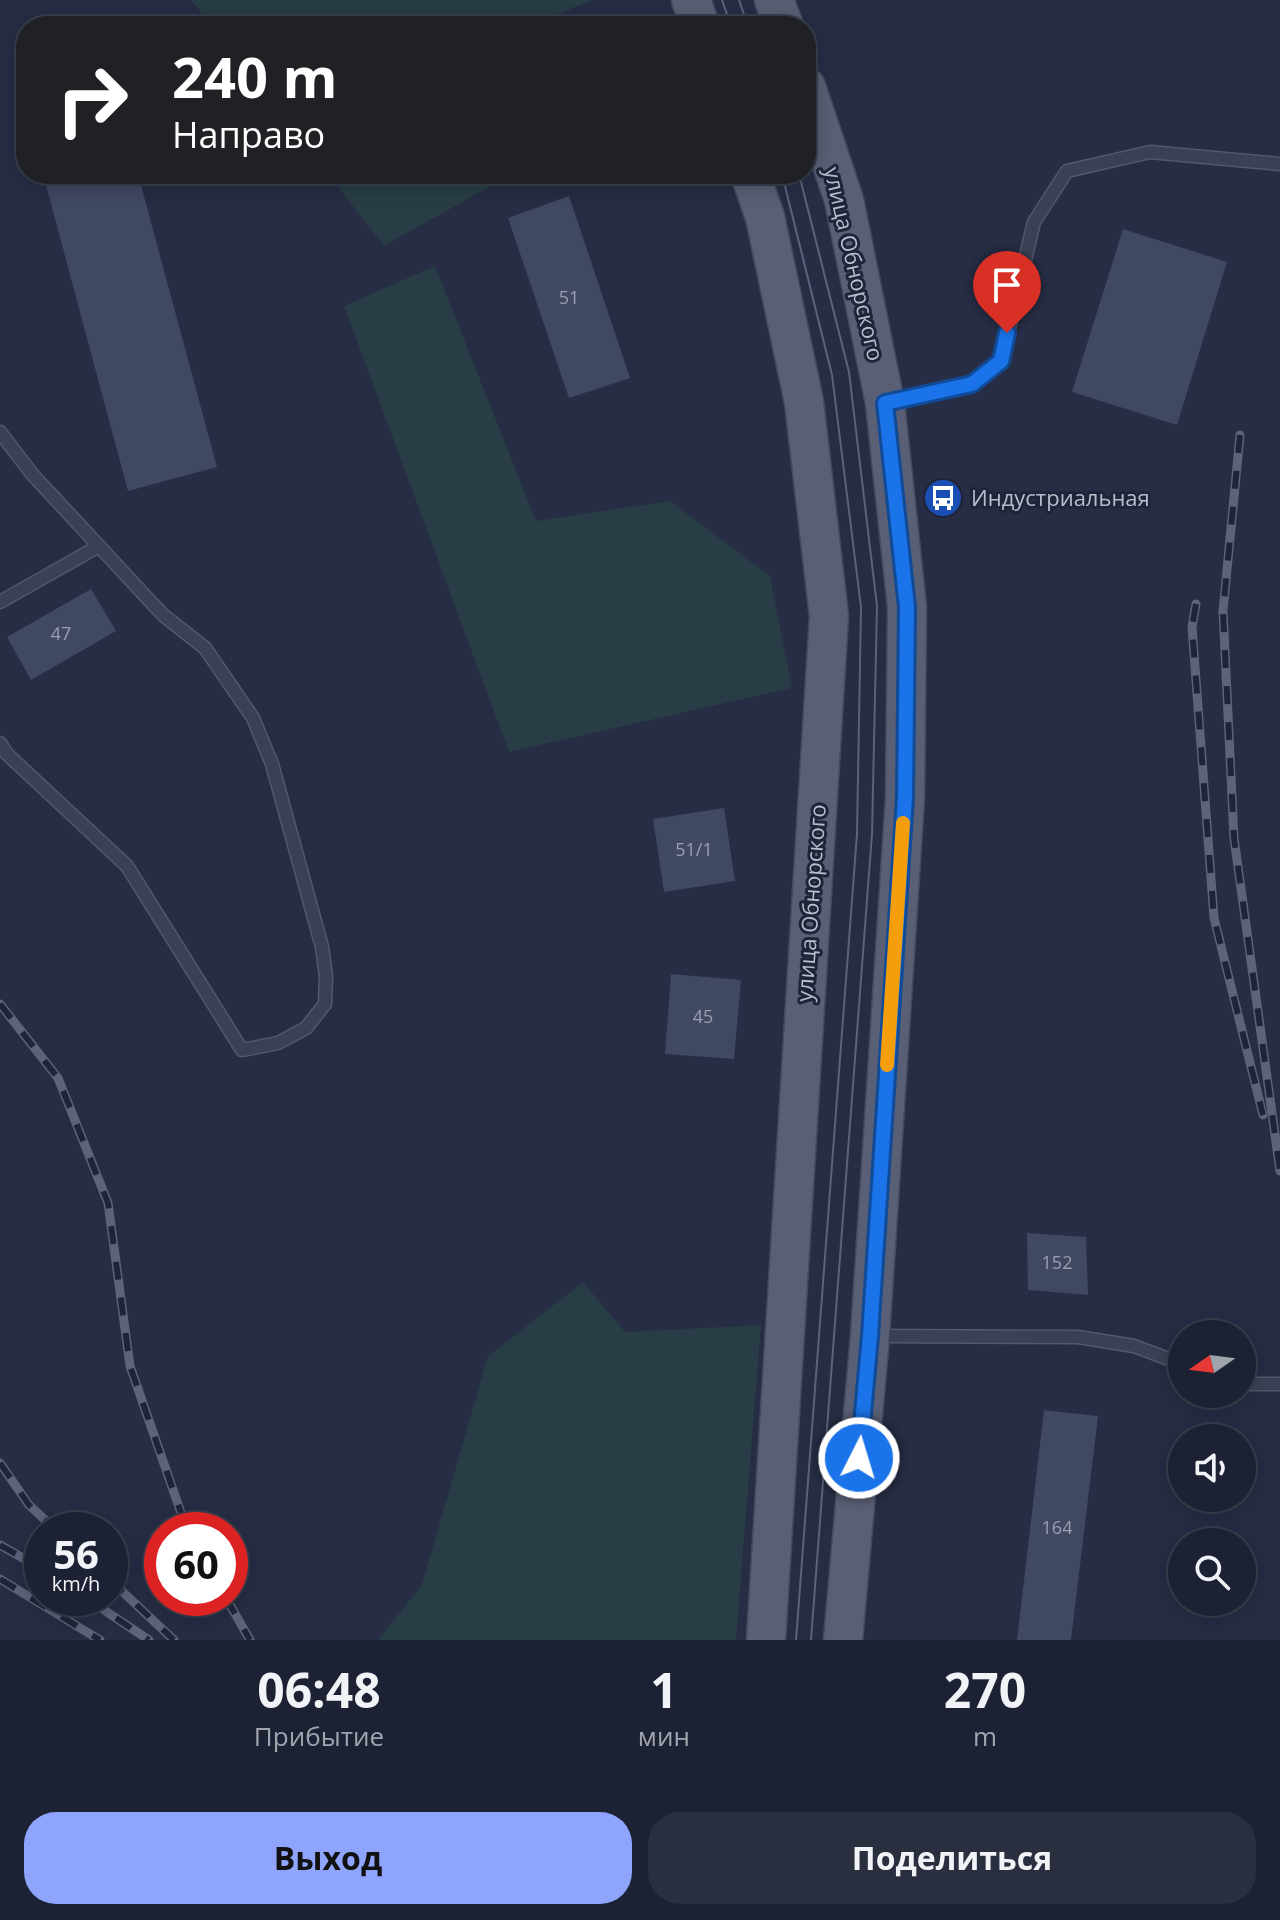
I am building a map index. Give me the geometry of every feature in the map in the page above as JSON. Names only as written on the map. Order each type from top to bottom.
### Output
[{"type":"main road","name":"улица Обнорского","points":[[816,117],[844,200],[885,403],[907,607],[905,798],[870,1336],[843,1640]]},
{"type":"main road","name":"улица Обнорского","points":[[753,184],[765,217],[804,402],[829,616],[766,1640]]},
{"type":"lane","points":[[885,403],[972,384],[1001,361],[1034,222],[1067,171],[1150,152],[1280,164]]},
{"type":"lane","points":[[0,432],[32,474],[163,615],[205,648],[253,718],[272,764],[322,947],[326,976],[325,1004],[306,1028],[278,1043],[242,1050],[127,866],[7,754],[0,743]]},
{"type":"lane","points":[[0,602],[99,546]]},
{"type":"lane","points":[[870,1336],[1078,1337],[1134,1346],[1168,1359]]},
{"type":"lane","points":[[1256,1384],[1280,1384]]},
{"type":"shaded area","points":[[191,0],[592,0],[554,16],[204,16]]},
{"type":"shaded area","points":[[336,184],[494,184],[384,246]]},
{"type":"shaded area","points":[[435,266],[536,521],[670,501],[770,576],[792,688],[509,752],[344,306]]},
{"type":"shaded area","points":[[583,1282],[625,1332],[761,1325],[736,1640],[378,1640],[422,1585],[488,1356]]},
{"type":"building","points":[[46,184],[141,184],[217,467],[128,491]]},
{"type":"building","points":[[569,196],[630,378],[569,398],[508,218]]},
{"type":"building","points":[[1123,229],[1227,262],[1177,425],[1072,392]]},
{"type":"building","points":[[91,589],[116,631],[31,680],[7,637]]},
{"type":"building","points":[[724,808],[735,881],[664,892],[653,819]]},
{"type":"building","points":[[671,974],[741,980],[734,1059],[665,1054]]},
{"type":"building","points":[[1027,1233],[1086,1237],[1088,1295],[1028,1290]]},
{"type":"building","points":[[1044,1410],[1098,1416],[1071,1640],[1017,1640]]},
{"type":"tram line","points":[[722,0],[728,16]]},
{"type":"tram line","points":[[739,0],[745,16]]},
{"type":"tram line","points":[[784,184],[832,375],[861,607],[857,834],[796,1640]]},
{"type":"tram line","points":[[802,184],[849,372],[877,606],[872,834],[811,1640]]},
{"type":"railway","points":[[1240,435],[1223,611],[1234,838],[1280,1171]]},
{"type":"railway","points":[[1196,604],[1192,627],[1214,918],[1263,1115]]},
{"type":"railway","points":[[0,1004],[58,1078],[108,1203],[130,1366],[181,1512]]},
{"type":"railway","points":[[0,1463],[37,1512]]},
{"type":"railway","points":[[0,1545],[24,1559]]},
{"type":"railway","points":[[0,1579],[100,1640]]},
{"type":"railway","points":[[128,1597],[174,1640]]},
{"type":"railway","points":[[113,1616],[149,1640]]},
{"type":"railway","points":[[236,1616],[250,1640]]},
{"type":"slow traffic","points":[[887,1065],[903,823]]},
{"type":"place","name":"Индустриальная","points":[[943,498]]},
{"type":"route","points":[[859,1458],[870,1336],[905,798],[907,607],[885,403],[972,384],[1001,361],[1007,333]]}]
